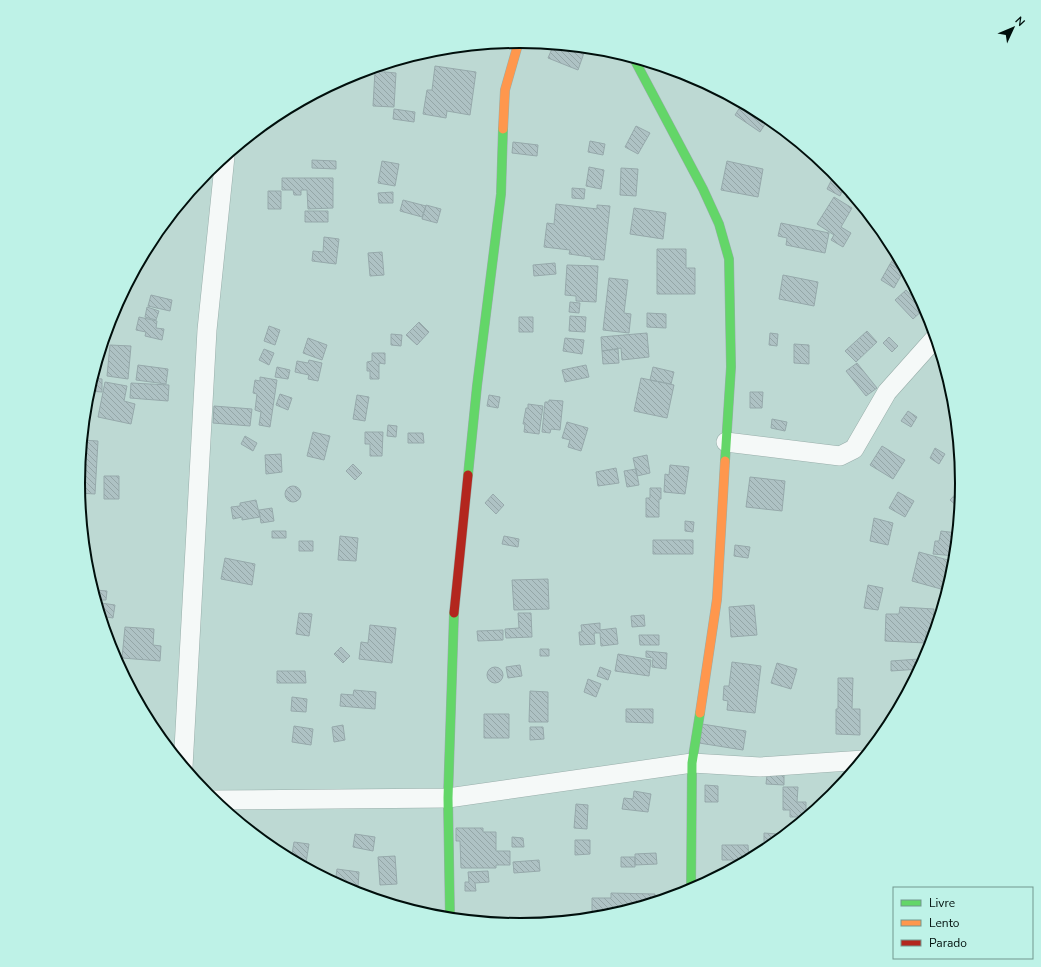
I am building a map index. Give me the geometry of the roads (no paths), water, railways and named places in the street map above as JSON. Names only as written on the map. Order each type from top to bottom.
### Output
[{"type":"street","points":[[450,913],[448,798],[453,627],[477,386],[501,194],[505,90],[518,48]]},
{"type":"street","points":[[636,64],[703,189],[719,224],[729,259],[731,367],[716,599],[692,762],[691,884]]},
{"type":"street","points":[[183,759],[207,330],[224,165]]},
{"type":"street","points":[[726,442],[840,456],[854,449],[887,392],[932,341]]},
{"type":"street","points":[[222,800],[448,798],[692,762],[760,767],[857,760]]}]
